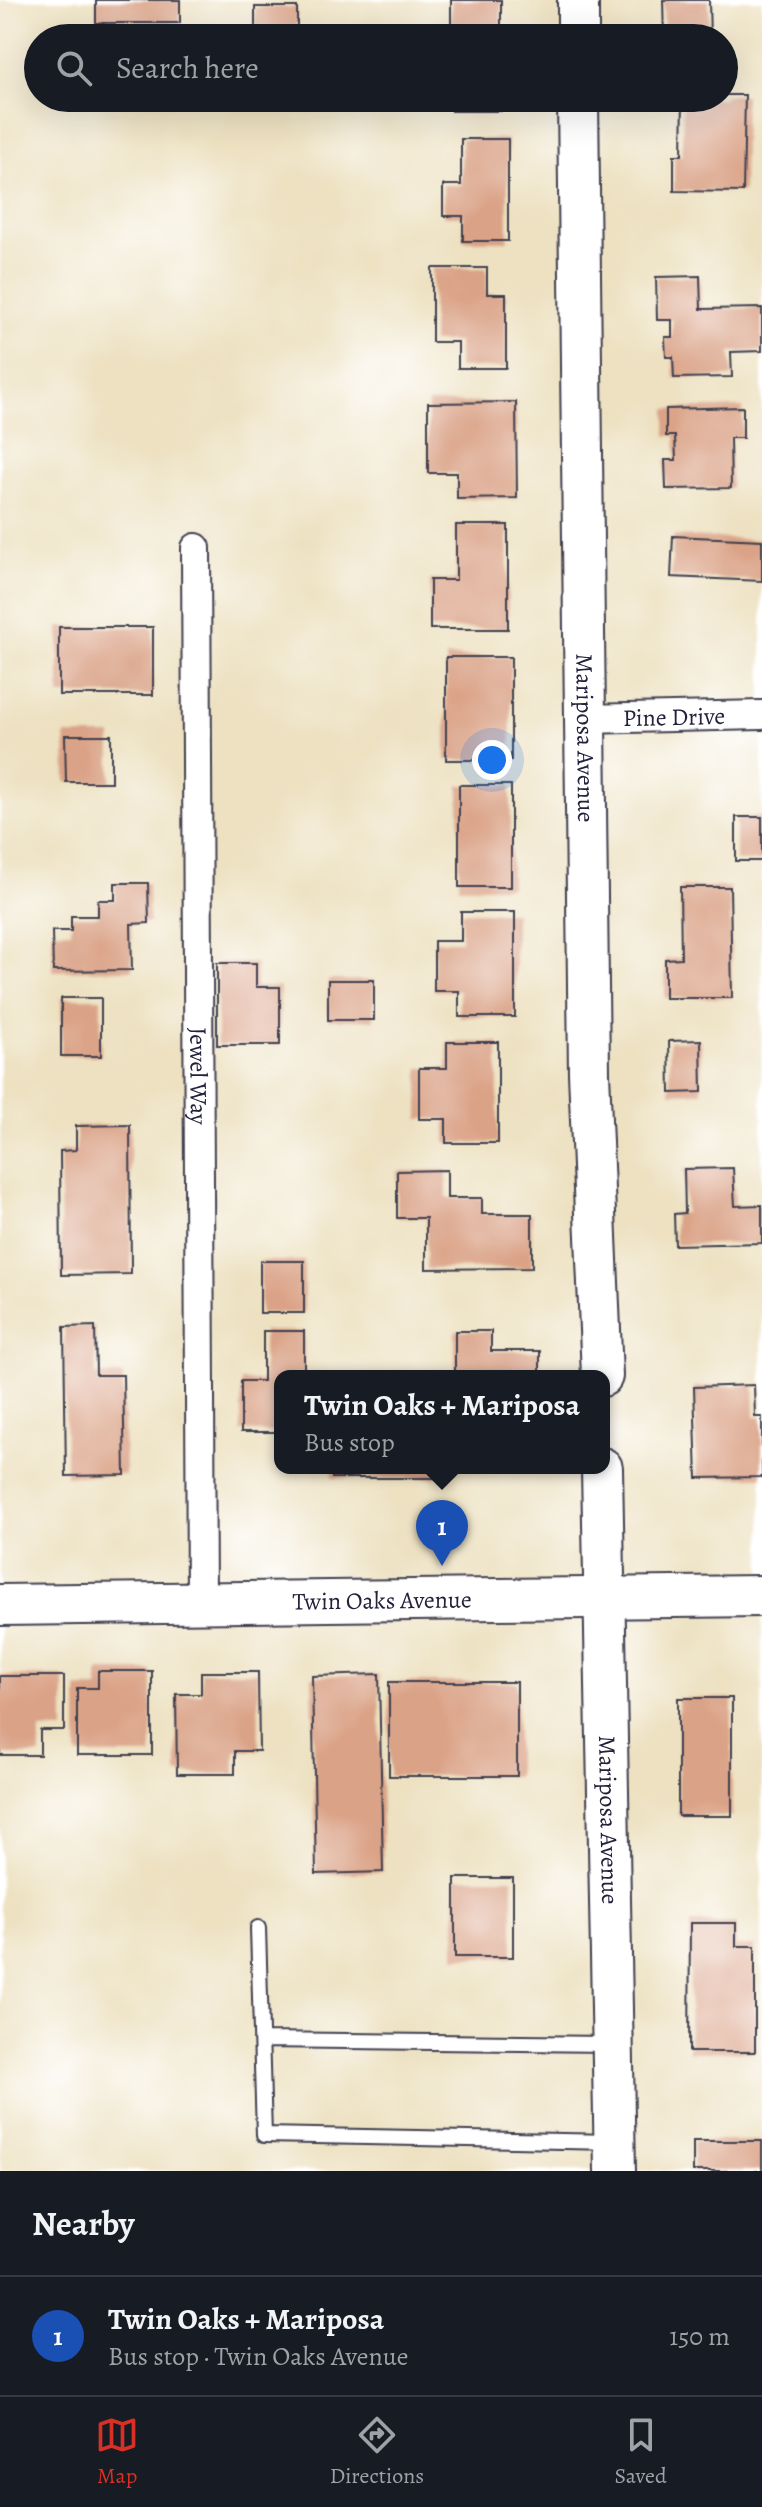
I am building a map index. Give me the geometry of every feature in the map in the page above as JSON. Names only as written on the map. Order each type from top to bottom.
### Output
[{"type":"street","points":[[578,0],[578,24]]},
{"type":"street","name":"Mariposa Avenue","points":[[578,112],[589,1073],[602,1370]]},
{"type":"street","name":"Jewel Way","points":[[196,548],[201,1603]]},
{"type":"street","name":"Pine Drive","points":[[584,719],[762,715]]},
{"type":"street","name":"Mariposa Avenue","points":[[602,1474],[614,2156]]},
{"type":"street","name":"Twin Oaks Avenue","points":[[0,1605],[762,1596]]},
{"type":"lane","points":[[258,1928],[264,2135],[614,2156]]},
{"type":"lane","points":[[261,2040],[613,2044]]},
{"type":"building","points":[[96,0],[180,0],[180,23],[96,23]]},
{"type":"building","points":[[451,0],[501,0],[501,24],[451,24]]},
{"type":"building","points":[[663,0],[709,0],[710,24],[664,24]]},
{"type":"building","points":[[255,7],[297,7],[297,24],[255,24]]},
{"type":"building","points":[[738,95],[745,95],[743,192],[674,191],[674,155],[682,155],[683,112],[738,112]]},
{"type":"building","points":[[461,139],[508,139],[508,241],[463,241],[463,216],[443,216],[443,185],[461,185]]},
{"type":"building","points":[[432,268],[487,268],[487,294],[506,294],[506,368],[458,368],[458,342],[432,342]]},
{"type":"building","points":[[700,276],[701,309],[762,308],[762,351],[731,352],[732,377],[674,378],[673,357],[666,357],[665,337],[672,337],[672,320],[657,320],[656,277]]},
{"type":"building","points":[[516,402],[517,498],[457,499],[457,473],[428,473],[428,403]]},
{"type":"building","points":[[743,407],[743,438],[730,438],[731,488],[666,489],[665,460],[676,460],[675,436],[666,436],[666,409]]},
{"type":"building","points":[[456,525],[508,525],[508,629],[430,629],[430,580],[456,580]]},
{"type":"building","points":[[673,536],[762,540],[762,581],[671,577]]},
{"type":"building","points":[[59,627],[153,627],[153,695],[59,695]]},
{"type":"building","points":[[446,657],[511,657],[511,760],[446,760]]},
{"type":"building","points":[[65,735],[111,735],[111,782],[66,782]]},
{"type":"building","points":[[459,785],[511,785],[511,887],[459,887]]},
{"type":"building","points":[[736,817],[762,817],[762,861],[736,861]]},
{"type":"building","points":[[115,883],[148,883],[149,923],[131,924],[132,970],[53,971],[52,931],[71,931],[71,916],[98,916],[98,900],[115,900]]},
{"type":"building","points":[[680,887],[730,887],[732,998],[665,998],[665,959],[681,958]]},
{"type":"building","points":[[461,912],[515,912],[515,1017],[459,1017],[459,991],[434,991],[434,941],[461,941]]},
{"type":"building","points":[[217,963],[256,963],[256,987],[280,987],[280,1045],[217,1045]]},
{"type":"building","points":[[328,980],[374,980],[374,1020],[328,1020]]},
{"type":"building","points":[[61,998],[101,998],[101,1056],[61,1056]]},
{"type":"building","points":[[701,1040],[702,1092],[670,1093],[669,1041]]},
{"type":"building","points":[[447,1042],[498,1042],[498,1143],[446,1143],[446,1119],[419,1119],[419,1068],[447,1068]]},
{"type":"building","points":[[130,1125],[131,1274],[61,1275],[60,1151],[76,1150],[76,1126]]},
{"type":"building","points":[[733,1168],[735,1206],[762,1205],[762,1243],[675,1245],[674,1214],[685,1213],[684,1169]]},
{"type":"building","points":[[447,1170],[447,1198],[482,1198],[482,1214],[532,1214],[532,1268],[426,1269],[426,1218],[397,1218],[397,1171]]},
{"type":"building","points":[[260,1261],[304,1261],[304,1313],[260,1313]]},
{"type":"building","points":[[95,1326],[96,1375],[123,1375],[125,1475],[66,1476],[64,1327]]},
{"type":"building","points":[[263,1331],[304,1331],[304,1370],[274,1370],[274,1432],[241,1432],[241,1381],[263,1381]]},
{"type":"building","points":[[455,1331],[491,1331],[491,1351],[540,1351],[540,1370],[455,1370]]},
{"type":"building","points":[[754,1385],[755,1417],[762,1417],[762,1477],[697,1478],[694,1387]]},
{"type":"building","points":[[332,1474],[436,1474],[436,1478],[332,1478]]},
{"type":"building","points":[[98,1671],[152,1671],[152,1755],[77,1755],[77,1688],[98,1688]]},
{"type":"building","points":[[201,1672],[258,1672],[259,1751],[235,1751],[235,1774],[177,1774],[176,1694],[201,1694]]},
{"type":"building","points":[[379,1674],[383,1872],[316,1874],[312,1676]]},
{"type":"building","points":[[0,1676],[64,1676],[64,1730],[40,1730],[40,1755],[0,1755]]},
{"type":"building","points":[[389,1682],[517,1682],[517,1776],[389,1776]]},
{"type":"building","points":[[678,1698],[732,1698],[732,1816],[678,1816]]},
{"type":"building","points":[[455,1878],[513,1878],[513,1957],[455,1957]]},
{"type":"building","points":[[690,1923],[736,1923],[736,1946],[755,1946],[755,2052],[689,2052]]},
{"type":"building","points":[[693,2141],[762,2141],[762,2171],[693,2171]]},
{"type":"place","name":"Twin Oaks + Mariposa","points":[[442,1566]]}]
